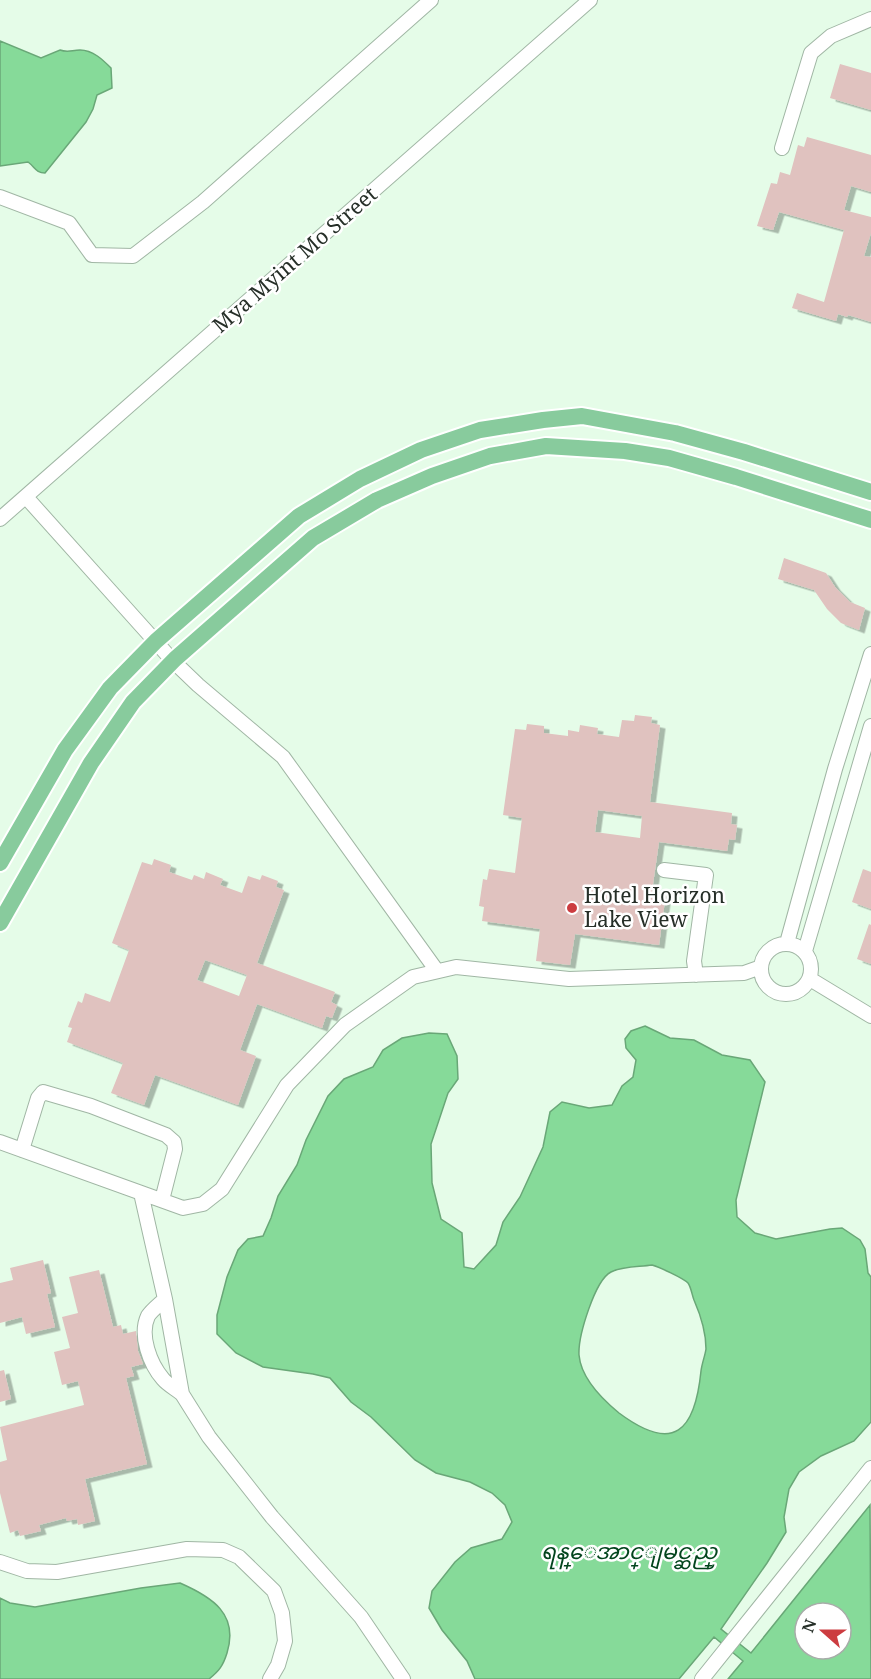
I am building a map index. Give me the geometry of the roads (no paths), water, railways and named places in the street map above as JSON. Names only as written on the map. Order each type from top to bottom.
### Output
[{"type":"main road","points":[[0,863],[65,750],[110,688],[156,641],[299,516],[360,479],[421,450],[480,430],[582,416],[686,436],[871,492]]},
{"type":"main road","points":[[0,923],[91,763],[133,702],[173,661],[313,538],[377,500],[432,476],[490,456],[546,446],[625,451],[669,458],[871,520]]},
{"type":"street","points":[[0,197],[69,223],[92,255],[133,256],[203,202],[431,0]]},
{"type":"street","name":"Mya Myint Mo Street","points":[[0,519],[590,0]]},
{"type":"street","points":[[782,148],[811,53],[831,36],[871,19]]},
{"type":"street","points":[[26,496],[173,661],[283,757],[437,971]]},
{"type":"street","points":[[787,943],[835,769],[871,654]]},
{"type":"street","points":[[805,951],[871,726]]},
{"type":"street","points":[[835,769],[856,775]]},
{"type":"street","points":[[664,870],[706,875],[694,961],[696,975]]},
{"type":"street","points":[[787,943],[797,945],[805,951],[812,970],[810,979],[804,988],[795,993],[785,994],[776,992],[767,986],[762,978],[761,968],[763,958],[769,950],[778,944],[787,943]]},
{"type":"street","points":[[0,1142],[183,1208],[203,1204],[222,1189],[287,1086],[345,1025],[413,977],[456,967],[569,979],[744,973],[761,968]]},
{"type":"street","points":[[810,979],[871,1016]]},
{"type":"street","points":[[21,1150],[38,1098],[43,1092],[91,1106],[166,1135],[174,1142],[175,1149],[162,1200]]},
{"type":"street","points":[[141,1193],[165,1299],[182,1394]]},
{"type":"street","points":[[165,1299],[149,1314],[145,1325],[146,1347],[153,1365],[164,1380],[182,1394],[209,1437],[272,1517],[361,1617],[403,1679]]},
{"type":"street","points":[[702,1679],[871,1468]]},
{"type":"street","points":[[0,1562],[27,1571],[57,1572],[187,1549],[223,1550],[239,1557],[274,1591],[282,1614],[285,1641],[278,1665],[270,1679]]},
{"type":"water","points":[[0,41],[41,58],[60,50],[85,50],[97,56],[111,68],[112,88],[97,95],[86,122],[45,173],[38,171],[28,162],[0,166]]},
{"type":"water","name":"ရန္ေအာင္ျမင္ဆည္","points":[[645,1026],[670,1038],[694,1040],[722,1055],[750,1060],[765,1082],[736,1200],[737,1217],[755,1233],[776,1239],[842,1228],[860,1240],[865,1249],[868,1273],[871,1277],[871,1422],[854,1441],[821,1456],[799,1472],[789,1489],[784,1517],[786,1532],[721,1629],[751,1653],[870,1505],[871,1679],[728,1679],[743,1661],[714,1637],[679,1679],[475,1679],[467,1661],[442,1630],[429,1608],[432,1591],[455,1562],[471,1548],[502,1539],[512,1522],[505,1505],[492,1493],[470,1482],[436,1473],[415,1460],[371,1417],[351,1402],[330,1378],[263,1367],[236,1353],[217,1334],[217,1315],[227,1277],[238,1250],[248,1239],[263,1236],[278,1196],[297,1165],[306,1140],[328,1096],[344,1079],[373,1067],[383,1050],[402,1038],[429,1033],[447,1034],[457,1056],[458,1079],[448,1093],[431,1144],[432,1183],[441,1219],[462,1233],[464,1267],[474,1269],[496,1245],[503,1222],[520,1197],[543,1147],[550,1112],[562,1102],[589,1108],[612,1105],[622,1086],[633,1077],[636,1060],[626,1048],[625,1039],[631,1031]],"holes":[[[652,1265],[688,1283],[690,1287],[704,1330],[706,1352],[693,1409],[687,1421],[678,1430],[668,1434],[654,1432],[638,1425],[619,1413],[599,1395],[584,1372],[579,1346],[594,1297],[605,1277],[611,1272]]]},
{"type":"water","points":[[180,1583],[203,1594],[226,1617],[230,1639],[225,1658],[220,1668],[209,1679],[0,1679],[0,1598],[10,1603],[35,1607]]},
{"type":"place","name":"Hotel Horizon Lake View","points":[[572,908]]}]
